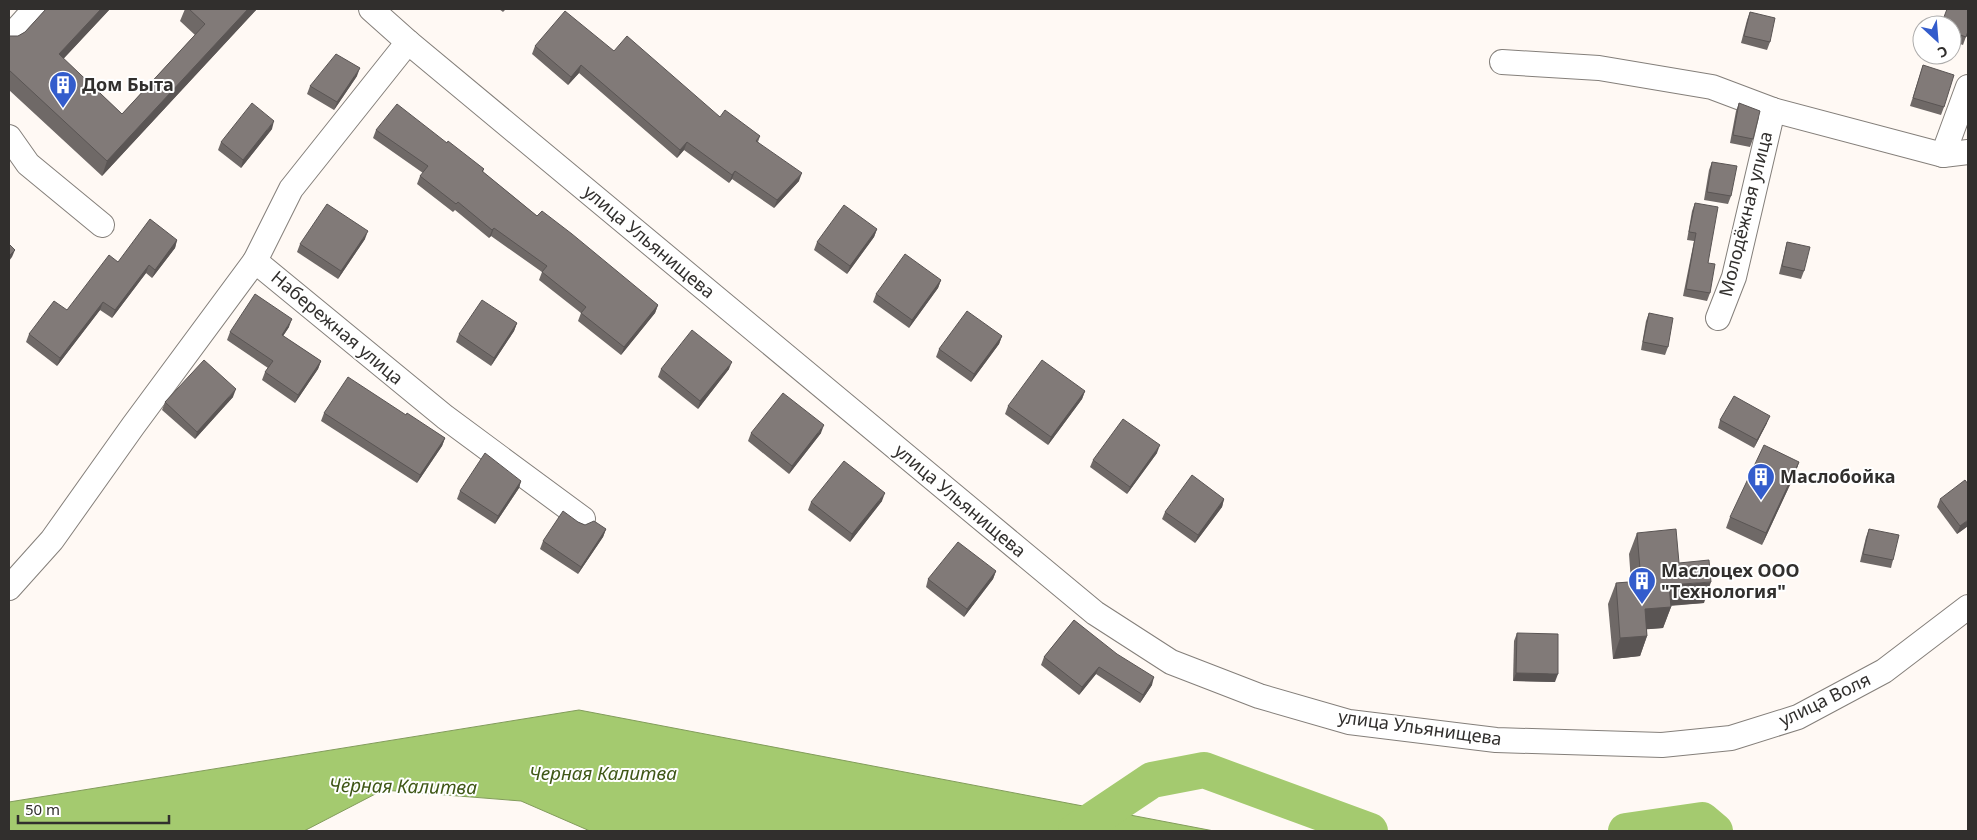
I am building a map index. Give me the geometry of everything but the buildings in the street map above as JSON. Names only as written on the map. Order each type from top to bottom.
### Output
[{"type":"street","points":[[9,38],[35,9]]},
{"type":"street","name":"улица Ульянищева","points":[[370,9],[1095,613],[1171,662],[1259,696],[1349,722],[1496,740],[1662,746]]},
{"type":"street","points":[[256,261],[291,189],[408,42]]},
{"type":"street","name":"Молодёжная улица","points":[[1502,62],[1599,68],[1712,87],[1773,110],[1943,155],[1968,152]]},
{"type":"street","points":[[1943,155],[1968,87]]},
{"type":"street","name":"Молодёжная улица","points":[[1718,318],[1734,277],[1773,110]]},
{"type":"street","points":[[9,137],[28,164],[102,225]]},
{"type":"street","name":"Набережная улица","points":[[9,588],[52,540],[133,426],[256,261],[445,417],[583,518]]},
{"type":"street","name":"улица Воля","points":[[1662,746],[1731,738],[1798,717],[1884,671],[1968,607]]},
{"type":"water","name":"Черная Калитва","points":[[579,710],[1214,831],[590,831],[521,801],[383,790],[304,831],[9,831],[9,802]]},
{"type":"waterway","name":"Чёрная Калитва","points":[[1076,831],[1152,780],[1204,770],[1370,831]]},
{"type":"waterway","name":"Чёрная Калитва","points":[[1626,831],[1702,820],[1715,831]]},
{"type":"place","name":"Дом Быта","points":[[63,109]]},
{"type":"place","name":"Маслобойка","points":[[1761,501]]},
{"type":"place","name":"Маслоцех ООО \"Технология\"","points":[[1642,605]]}]
